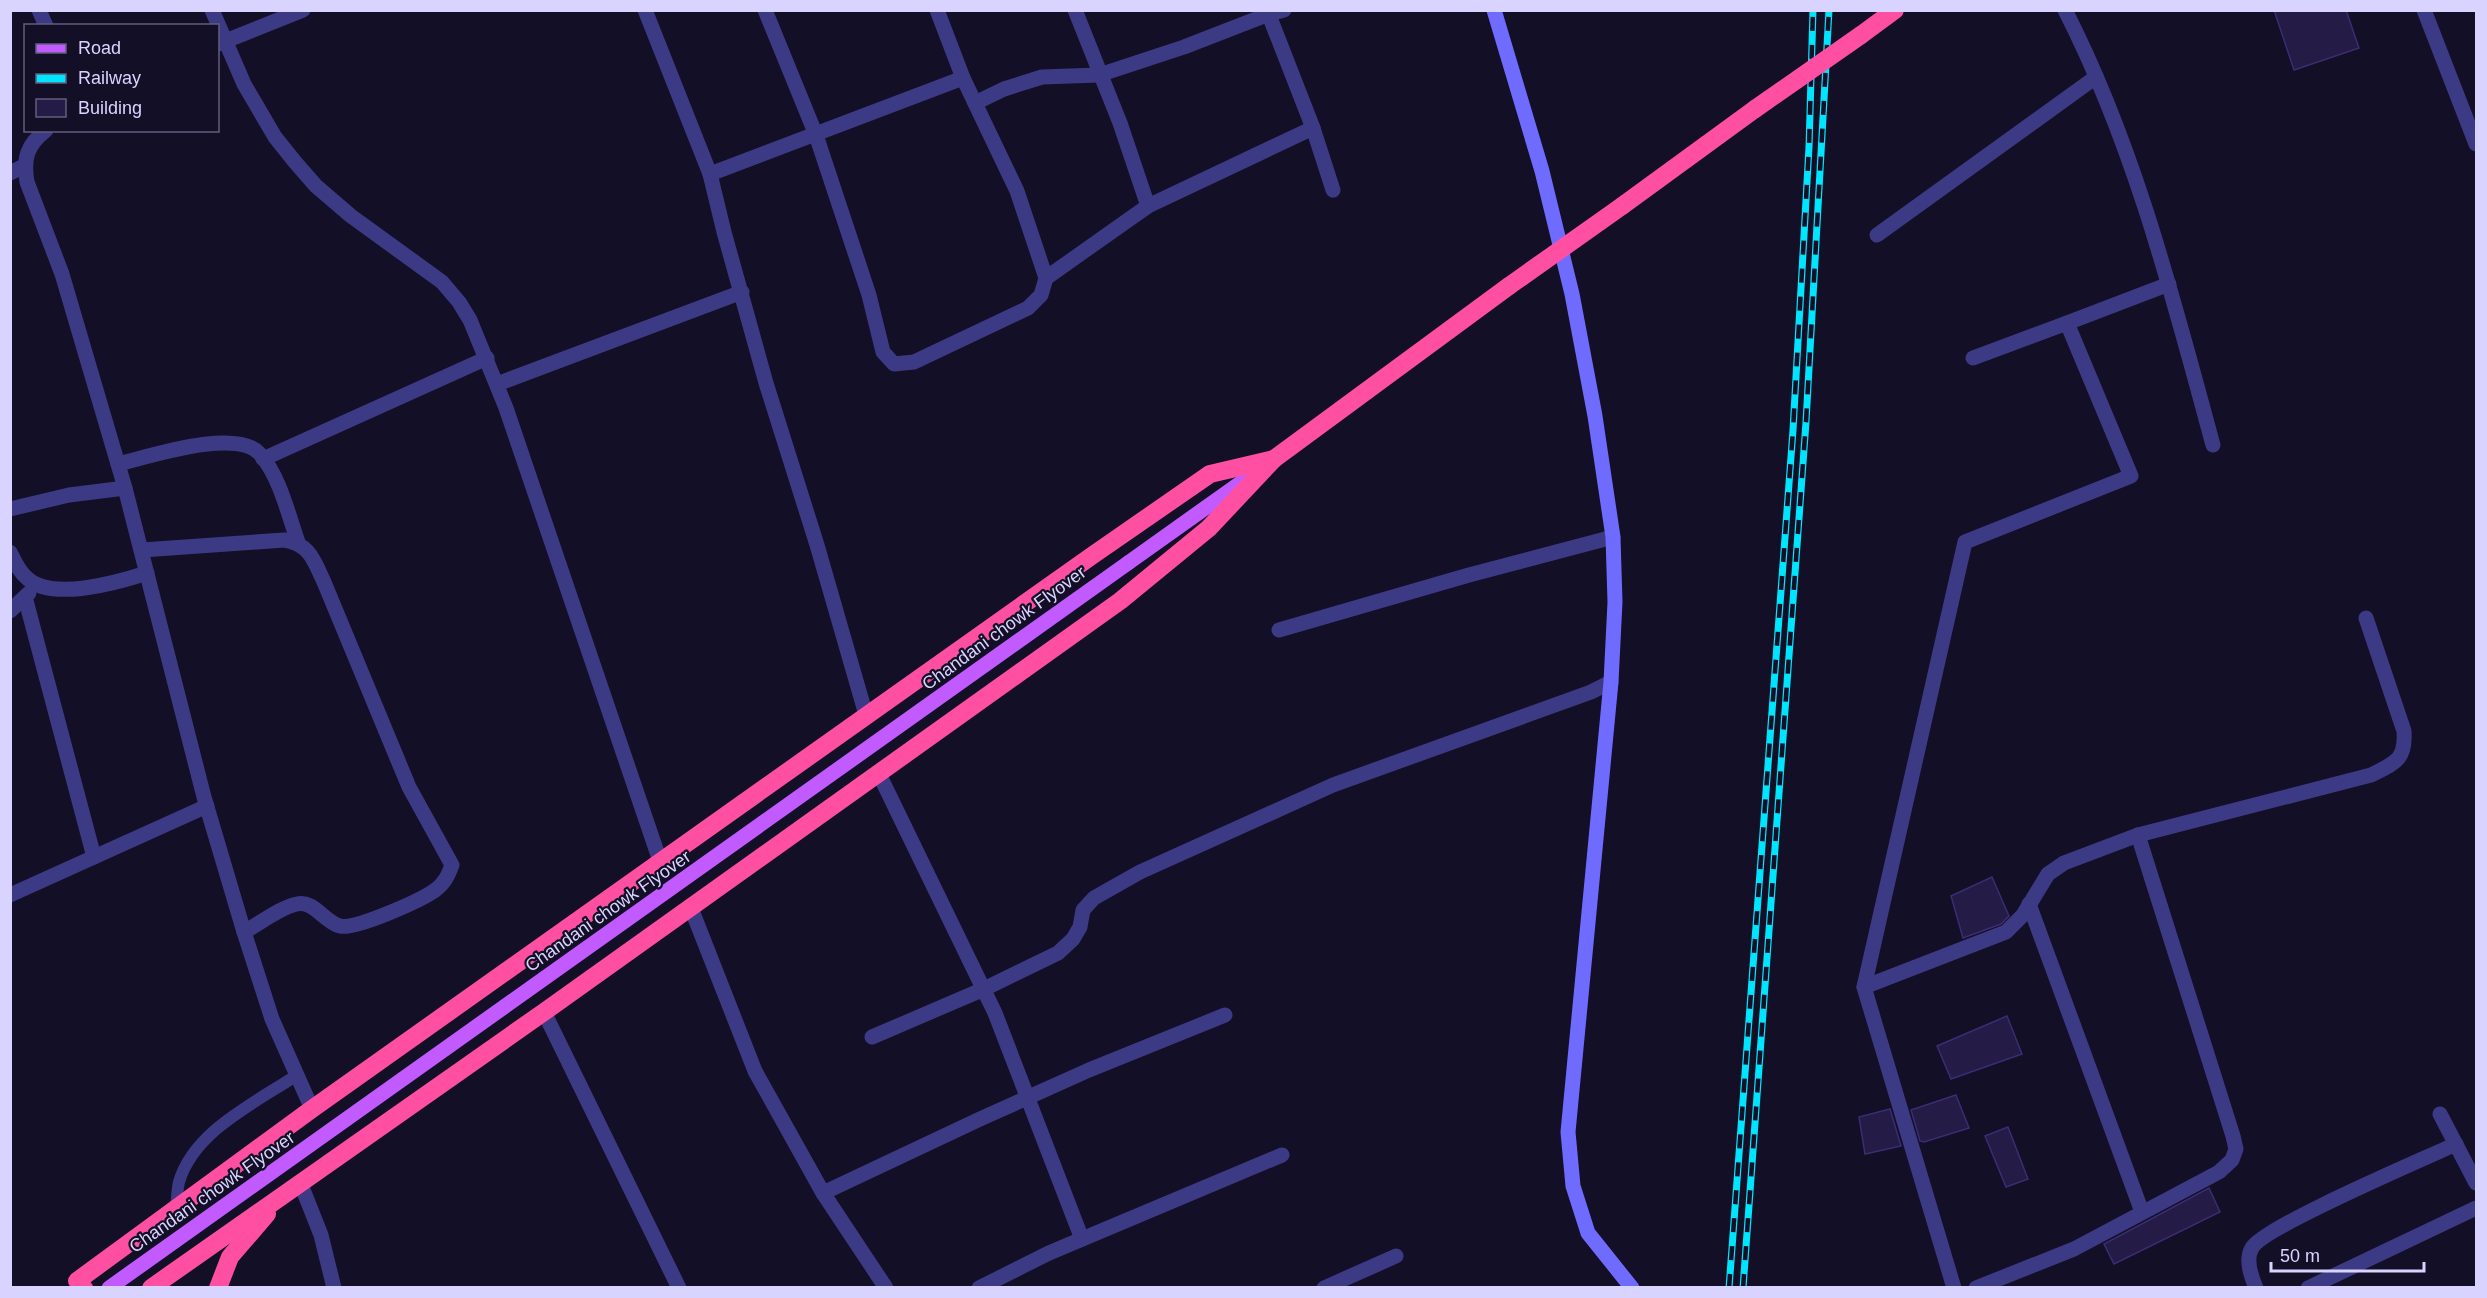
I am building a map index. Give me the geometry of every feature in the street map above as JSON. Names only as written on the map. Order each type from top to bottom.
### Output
[{"type":"highway","points":[[151,1287],[691,908],[1120,601],[1209,528],[1274,459],[1509,286],[1895,10]]},
{"type":"highway","points":[[76,1285],[100,1264],[312,1109],[997,621],[1210,474],[1274,459]]},
{"type":"highway","points":[[218,1287],[230,1257],[293,1187]]},
{"type":"highway","points":[[100,1264],[119,1287]]},
{"type":"main road","points":[[1494,10],[1542,171],[1572,294],[1595,416],[1613,537],[1614,602],[1611,682],[1568,1132],[1573,1186],[1588,1233],[1632,1287]]},
{"type":"main road","name":"Chandani chowk Flyover","points":[[110,1287],[305,1151],[1274,459]]},
{"type":"street","points":[[39,10],[45,24]]},
{"type":"street","points":[[303,10],[221,42],[262,116],[295,162],[316,186],[351,216],[442,282],[459,302],[470,320],[497,384],[660,861]]},
{"type":"street","points":[[645,10],[710,174],[766,383],[817,545],[866,715]]},
{"type":"street","points":[[765,10],[816,135],[869,295],[883,352],[894,364],[914,362],[1028,308],[1041,295],[1046,278],[1017,191],[963,78],[937,10]]},
{"type":"street","points":[[1075,10],[1120,123],[1148,206]]},
{"type":"street","points":[[975,103],[1026,81],[1042,77],[1099,75],[1185,47],[1268,12],[1284,10]]},
{"type":"street","points":[[2065,10],[2096,77],[2130,168],[2169,284],[2213,445]]},
{"type":"street","points":[[2424,10],[2476,144]]},
{"type":"street","points":[[1268,12],[1313,128],[1333,190]]},
{"type":"street","points":[[1877,235],[2096,77]]},
{"type":"street","points":[[710,174],[963,78]]},
{"type":"street","points":[[1046,278],[1148,206],[1313,128]]},
{"type":"street","points":[[44,132],[26,151],[17,169],[38,213],[62,274],[125,488],[207,806],[244,932],[272,1019],[312,1109]]},
{"type":"street","points":[[1973,358],[2169,284]]},
{"type":"street","points":[[497,384],[742,292]]},
{"type":"street","points":[[1954,1287],[1864,987],[1965,542],[2130,476],[2067,323]]},
{"type":"street","points":[[263,459],[487,358]]},
{"type":"street","points":[[118,464],[225,442],[243,444],[258,452],[282,497],[298,542],[311,554],[324,582],[409,787],[452,866],[447,878],[434,891],[357,925],[342,927],[326,919],[312,906],[298,903],[244,932]]},
{"type":"street","points":[[10,509],[69,495],[125,488]]},
{"type":"street","points":[[1279,630],[1469,575],[1613,537]]},
{"type":"street","points":[[142,550],[284,540],[298,542]]},
{"type":"street","points":[[10,552],[16,566],[29,580],[46,588],[82,587],[121,581],[147,573]]},
{"type":"street","points":[[10,610],[37,584]]},
{"type":"street","points":[[25,597],[94,857]]},
{"type":"street","points":[[1864,987],[2006,932],[2023,915],[2048,874],[2064,863],[2138,835],[2371,775],[2400,758],[2405,746],[2404,731],[2366,618]]},
{"type":"street","points":[[872,1037],[1058,953],[1073,939],[1080,927],[1083,910],[1094,898],[1140,872],[1333,785],[1592,692],[1611,682]]},
{"type":"street","points":[[879,774],[919,860],[984,988],[1082,1239]]},
{"type":"street","points":[[10,895],[207,806]]},
{"type":"street","points":[[1976,1287],[2074,1249],[2218,1172],[2232,1160],[2236,1149],[2224,1100],[2138,835]]},
{"type":"street","points":[[2029,904],[2142,1212]]},
{"type":"street","points":[[691,908],[754,1071],[823,1193],[886,1287]]},
{"type":"street","points":[[544,1012],[679,1287]]},
{"type":"street","points":[[823,1193],[1089,1070],[1225,1015]]},
{"type":"street","points":[[2440,1114],[2476,1183]]},
{"type":"street","points":[[2256,1287],[2249,1264],[2250,1250],[2257,1240],[2285,1224],[2456,1144]]},
{"type":"street","points":[[979,1287],[1082,1239],[1281,1155]]},
{"type":"street","points":[[293,1187],[321,1235],[334,1287]]},
{"type":"street","points":[[2308,1287],[2476,1208]]},
{"type":"street","points":[[1324,1287],[1396,1256]]},
{"type":"lane","points":[[176,1209],[179,1182],[198,1146],[228,1121],[297,1075]]},
{"type":"building","points":[[2274,10],[2346,10],[2359,48],[2294,70]]},
{"type":"building","points":[[1992,877],[2009,916],[2001,924],[1963,938],[1951,896]]},
{"type":"building","points":[[2007,1016],[2022,1054],[1951,1079],[1937,1046]]},
{"type":"building","points":[[1956,1095],[1969,1128],[1924,1142],[1920,1141],[1911,1110]]},
{"type":"building","points":[[1890,1109],[1901,1146],[1865,1154],[1859,1117]]},
{"type":"building","points":[[2008,1127],[2028,1179],[2006,1187],[1985,1136]]},
{"type":"building","points":[[2209,1188],[2220,1212],[2114,1264],[2104,1244]]},
{"type":"railway","points":[[1729,1288],[1793,430],[1809,147],[1813,10]]},
{"type":"railway","points":[[1743,1288],[1806,422],[1829,10]]}]
